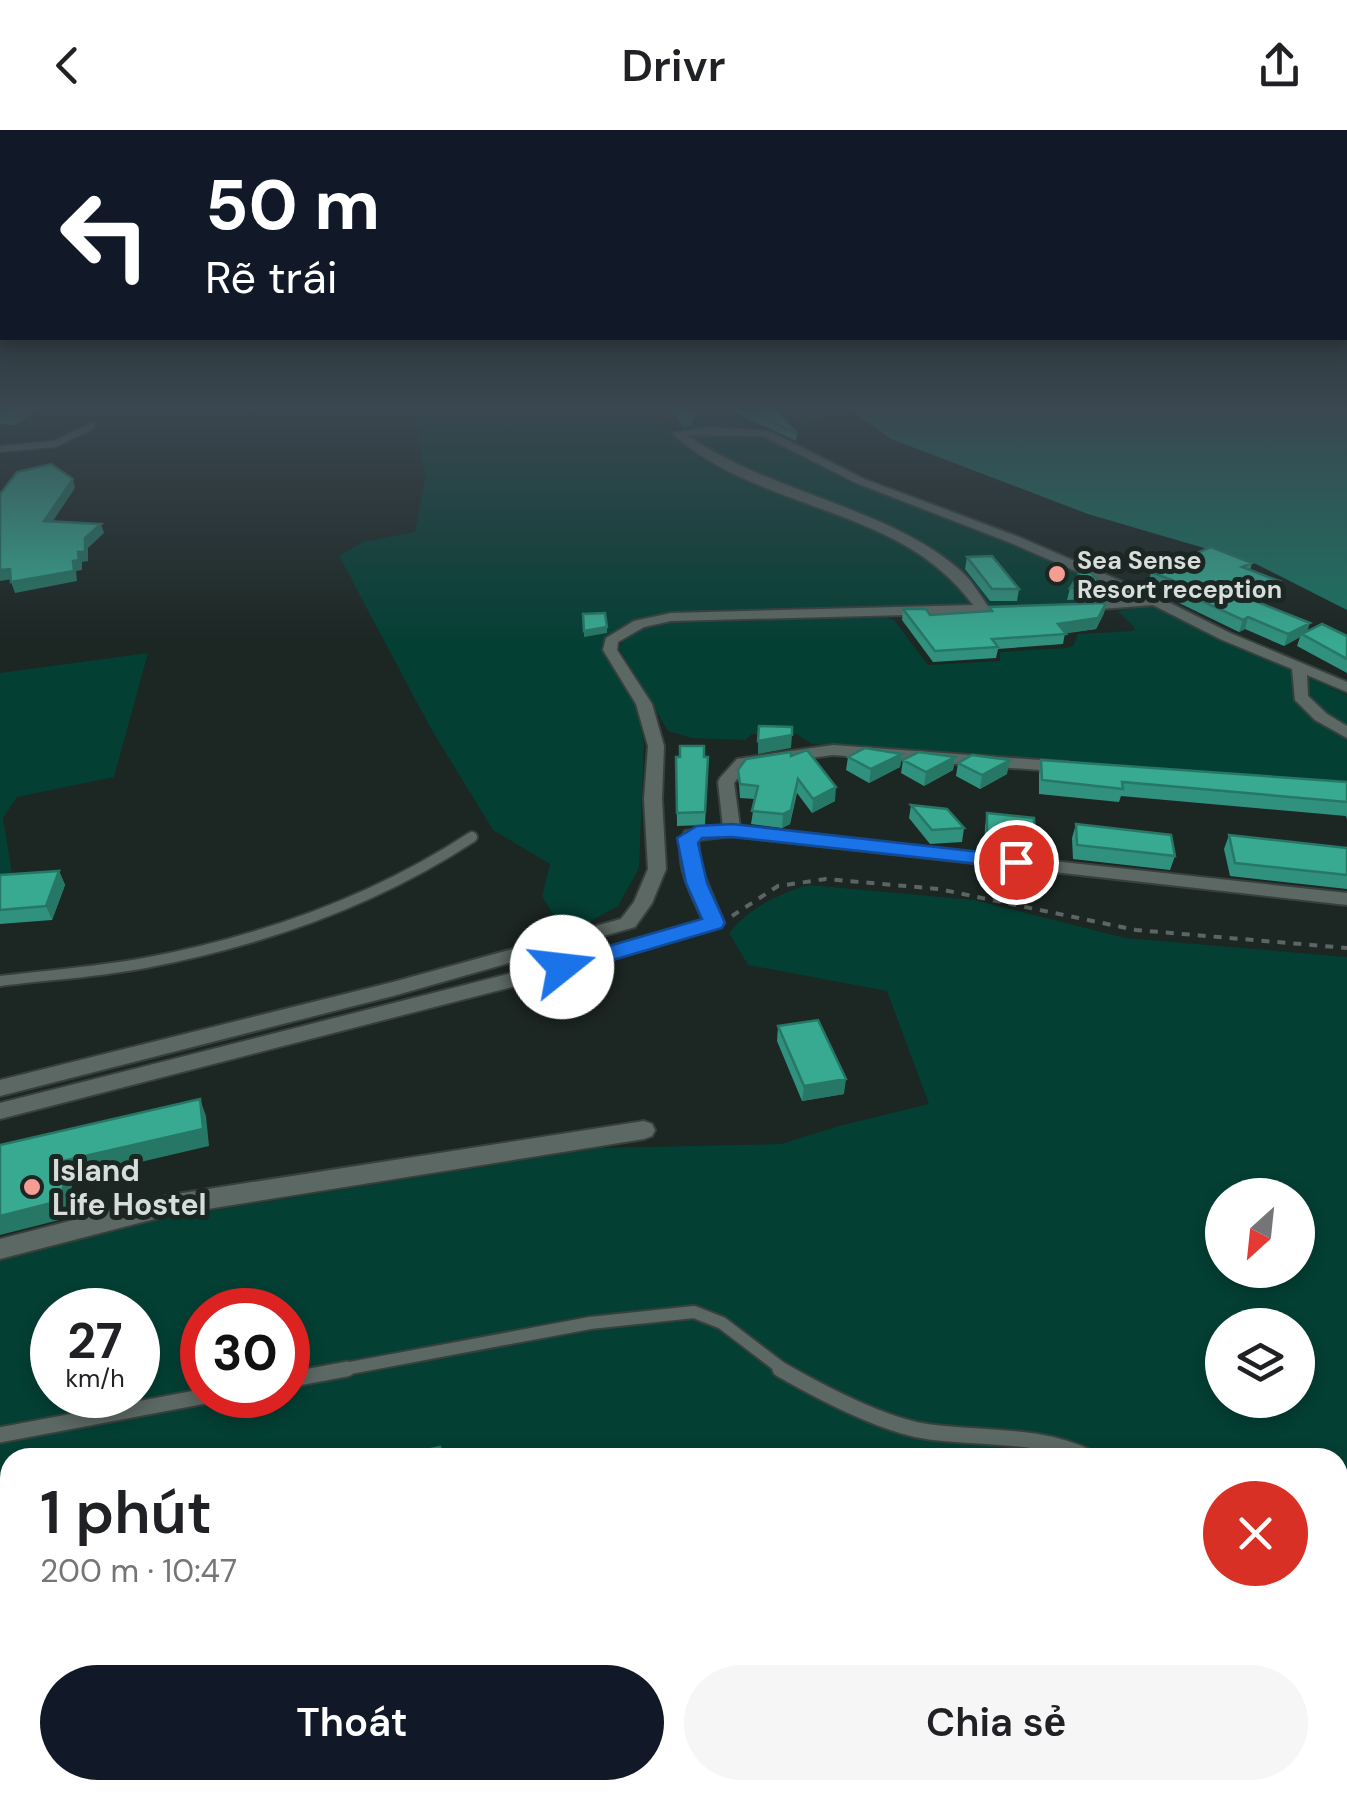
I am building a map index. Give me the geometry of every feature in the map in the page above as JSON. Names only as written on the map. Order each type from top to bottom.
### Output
[{"type":"street","points":[[0,1088],[182,1041],[293,1018],[628,924],[643,903],[656,868],[656,746],[644,704],[610,650],[610,641],[620,632],[652,619],[671,617],[991,609],[954,569],[903,537],[778,488]]},
{"type":"street","points":[[878,488],[1030,547],[1347,687]]},
{"type":"street","points":[[1061,608],[1155,601]]},
{"type":"street","points":[[1299,667],[1300,697],[1321,718],[1347,733]]},
{"type":"street","points":[[732,830],[726,782],[743,762],[833,750],[1087,768]]},
{"type":"street","points":[[0,1110],[562,967],[714,923],[696,883],[688,838],[706,831],[732,830],[1347,900]]},
{"type":"street","points":[[0,1250],[170,1205],[644,1130]]},
{"type":"lane","points":[[0,981],[164,959],[276,929],[391,886],[472,837]]},
{"type":"lane","points":[[310,1376],[590,1323],[694,1312],[722,1322],[777,1367],[830,1397],[927,1432],[994,1435],[1066,1448]]},
{"type":"lane","points":[[0,1435],[180,1401]]},
{"type":"path","points":[[714,923],[738,914],[778,886],[826,879],[940,888],[1136,930],[1347,948]]},
{"type":"shaded area","points":[[423,488],[880,488],[1135,596],[1133,601],[1101,605],[670,613],[624,627],[601,645],[635,704],[644,743],[639,868],[618,906],[580,927],[555,918],[542,896],[550,864],[493,830],[430,727],[339,556],[363,542],[415,532]]},
{"type":"shaded area","points":[[1019,488],[1347,488],[1347,610],[1252,562],[1088,514]]},
{"type":"shaded area","points":[[1149,605],[1347,695],[1347,783],[812,744],[796,734],[752,734],[745,740],[692,738],[668,731],[619,648],[629,633],[654,623],[885,617],[894,620],[928,665],[1000,661],[1000,652],[1073,646],[1078,634],[1133,631],[1135,628],[1118,611]]},
{"type":"shaded area","points":[[148,653],[114,777],[17,797],[3,818],[12,874],[0,883],[0,673]]},
{"type":"shaded area","points":[[808,885],[974,900],[1125,938],[1347,957],[1347,1448],[0,1448],[0,1259],[165,1218],[600,1148],[781,1144],[929,1104],[887,991],[748,965],[729,933],[755,909]]},
{"type":"building","points":[[5,488],[67,488],[44,521],[101,524],[85,538],[85,552],[78,552],[79,560],[73,561],[74,571],[11,582],[10,569],[0,570],[0,494]]},
{"type":"building","points":[[1211,547],[1252,563],[1242,567],[1279,581],[1245,597],[1310,623],[1288,634],[1248,617],[1243,620],[1176,589],[1184,585],[1151,572]]},
{"type":"building","points":[[992,556],[1019,589],[992,589],[967,557]]},
{"type":"building","points":[[1084,566],[1104,586],[1070,588]]},
{"type":"building","points":[[1106,603],[1098,618],[1058,624],[1066,634],[992,639],[998,647],[935,651],[903,609],[926,609],[930,615],[992,611],[989,607]]},
{"type":"building","points":[[605,613],[607,627],[584,631],[583,614]]},
{"type":"building","points":[[1322,624],[1347,636],[1347,659],[1302,634]]},
{"type":"building","points":[[759,726],[792,727],[792,735],[758,741]]},
{"type":"building","points":[[680,746],[704,746],[704,757],[708,757],[705,812],[677,813],[676,757],[680,757]]},
{"type":"building","points":[[865,748],[902,754],[871,769],[848,757]]},
{"type":"building","points":[[807,750],[836,787],[813,799],[798,779],[791,810],[783,814],[752,811],[758,786],[740,784],[738,770],[746,759],[791,752],[791,756]]},
{"type":"building","points":[[919,752],[955,757],[926,772],[903,760]]},
{"type":"building","points":[[972,755],[1010,760],[982,775],[958,763]]},
{"type":"building","points":[[1041,760],[1347,782],[1347,802],[1122,782],[1123,789],[1042,780]]},
{"type":"building","points":[[911,805],[947,809],[964,828],[932,830]]},
{"type":"building","points":[[987,813],[1034,818],[1035,841],[987,836]]},
{"type":"building","points":[[1076,824],[1171,835],[1175,856],[1077,845]]},
{"type":"building","points":[[1229,835],[1347,848],[1347,875],[1235,863]]},
{"type":"building","points":[[59,871],[46,906],[0,910],[0,875]]},
{"type":"building","points":[[818,1020],[846,1079],[804,1086],[778,1026]]},
{"type":"building","points":[[200,1099],[203,1129],[63,1161],[63,1200],[0,1216],[0,1145]]},
{"type":"place","name":"Sea Sense Resort reception","points":[[1057,574]]},
{"type":"place","name":"Island Life Hostel","points":[[32,1187]]},
{"type":"route","points":[[562,967],[714,923],[696,883],[688,843],[688,838],[697,832],[732,830],[775,838],[1016,862]]}]
